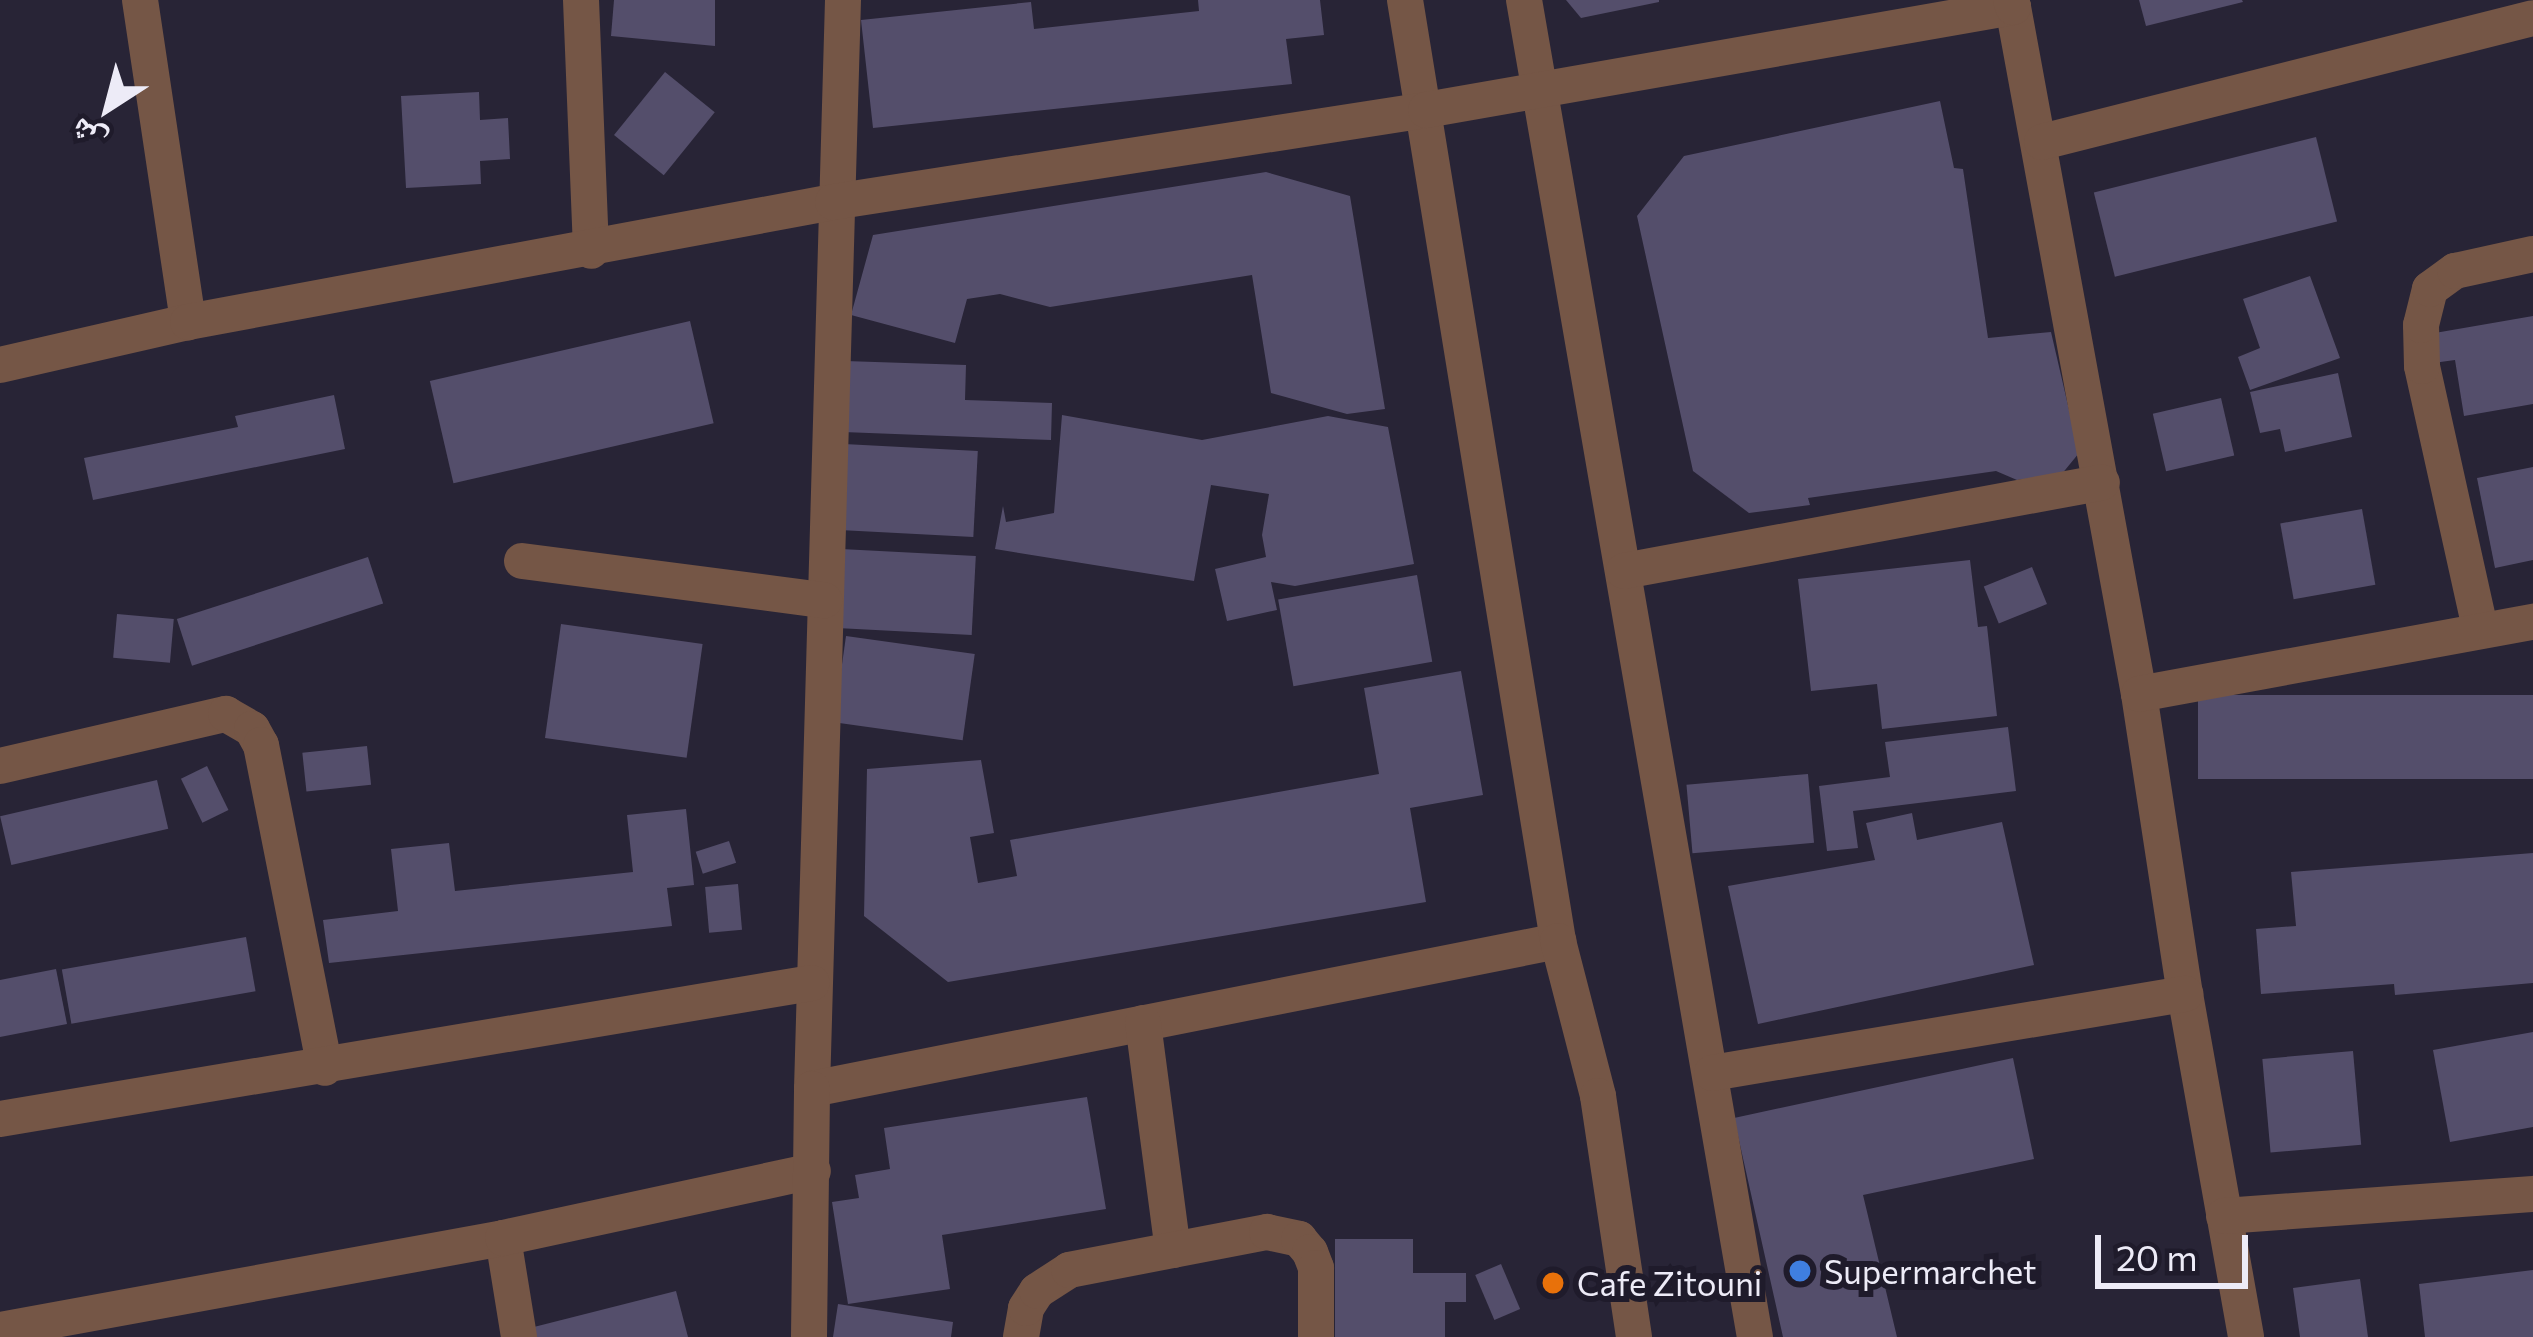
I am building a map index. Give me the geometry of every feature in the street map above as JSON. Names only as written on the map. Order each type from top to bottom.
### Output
[{"type":"street","points":[[140,0],[188,322]]},
{"type":"street","points":[[580,0],[591,250]]},
{"type":"street","points":[[809,1337],[812,983],[833,202],[843,0]]},
{"type":"street","points":[[1405,0],[1558,941],[1598,1096],[1634,1337]]},
{"type":"street","points":[[1524,0],[1544,90],[1755,1337]]},
{"type":"street","points":[[0,364],[188,322],[833,202],[1426,110],[2012,4],[2042,142],[2102,482],[2246,1337]]},
{"type":"street","points":[[2042,142],[2533,18]]},
{"type":"street","points":[[2480,628],[2422,366],[2421,325],[2430,290],[2456,271],[2533,254]]},
{"type":"street","points":[[1624,571],[2102,482]]},
{"type":"street","points":[[522,561],[824,600]]},
{"type":"street","points":[[2139,694],[2480,628],[2533,622]]},
{"type":"street","points":[[0,766],[226,714],[253,729],[261,746],[325,1068]]},
{"type":"street","points":[[812,1089],[1558,941]]},
{"type":"street","points":[[0,1119],[812,983]]},
{"type":"street","points":[[1712,1073],[2185,994]]},
{"type":"street","points":[[1143,1023],[1172,1250]]},
{"type":"street","points":[[0,1330],[120,1323],[813,1171]]},
{"type":"street","points":[[2224,1216],[2533,1194]]},
{"type":"street","points":[[1022,1337],[1026,1308],[1051,1278],[1267,1232],[1299,1239],[1316,1268],[1316,1337]]},
{"type":"street","points":[[503,1238],[520,1337]]},
{"type":"building","points":[[614,0],[715,0],[715,46],[611,36]]},
{"type":"building","points":[[1198,0],[1320,0],[1324,35],[1286,39],[1292,84],[873,128],[861,20],[1031,2],[1034,29],[1199,11]]},
{"type":"building","points":[[1566,0],[1659,0],[1659,2],[1581,18]]},
{"type":"building","points":[[2139,0],[2242,0],[2243,2],[2146,26]]},
{"type":"building","points":[[665,72],[715,112],[664,175],[614,135]]},
{"type":"building","points":[[479,92],[480,120],[508,118],[510,159],[480,161],[481,184],[406,188],[401,96]]},
{"type":"building","points":[[1940,101],[1954,168],[1963,169],[1988,338],[2051,332],[2079,453],[2061,475],[2017,480],[1996,471],[1808,498],[1810,505],[1749,513],[1693,471],[1637,216],[1684,156]]},
{"type":"building","points":[[2316,137],[2337,221],[2115,277],[2094,192]]},
{"type":"building","points":[[1266,172],[1350,196],[1385,409],[1347,414],[1271,393],[1252,275],[1050,307],[1000,294],[967,299],[955,343],[851,315],[873,235]]},
{"type":"building","points":[[2310,276],[2340,358],[2250,390],[2238,357],[2260,348],[2243,299]]},
{"type":"building","points":[[2533,316],[2533,404],[2464,416],[2455,360],[2433,363],[2429,334]]},
{"type":"building","points":[[690,321],[714,423],[453,483],[430,381]]},
{"type":"building","points":[[845,361],[966,365],[965,400],[1052,403],[1051,440],[843,432]]},
{"type":"building","points":[[2338,373],[2352,437],[2285,452],[2280,429],[2260,433],[2250,392]]},
{"type":"building","points":[[334,395],[345,449],[93,500],[84,458],[238,427],[235,416]]},
{"type":"building","points":[[2221,398],[2234,455],[2166,471],[2153,414]]},
{"type":"building","points":[[1062,415],[1202,440],[1328,416],[1388,427],[1414,564],[1295,586],[1271,582],[1277,610],[1227,621],[1215,569],[1266,557],[1262,535],[1269,494],[1211,485],[1194,581],[995,549],[1003,506],[1006,522],[1054,513]]},
{"type":"building","points":[[844,444],[978,451],[973,537],[839,530]]},
{"type":"building","points":[[2533,467],[2533,560],[2495,568],[2477,478]]},
{"type":"building","points":[[2362,509],[2375,585],[2294,599],[2280,523]]},
{"type":"building","points":[[841,549],[976,556],[972,635],[837,628]]},
{"type":"building","points":[[368,557],[383,604],[192,666],[177,619]]},
{"type":"building","points":[[1970,560],[1978,627],[1987,626],[1997,716],[1882,729],[1877,684],[1811,691],[1798,579]]},
{"type":"building","points":[[2032,567],[2047,604],[1999,624],[1984,586]]},
{"type":"building","points":[[1417,575],[1432,662],[1293,686],[1278,599]]},
{"type":"building","points":[[117,614],[174,619],[170,663],[113,658]]},
{"type":"building","points":[[561,624],[703,644],[687,758],[545,738]]},
{"type":"building","points":[[846,636],[975,654],[963,740],[834,722]]},
{"type":"building","points":[[1461,671],[1483,795],[1410,808],[1426,902],[948,982],[864,916],[867,769],[981,760],[994,833],[970,837],[978,883],[1017,876],[1010,840],[1379,774],[1364,688]]},
{"type":"building","points":[[2198,695],[2533,695],[2533,779],[2198,779]]},
{"type":"building","points":[[2008,727],[2016,791],[1853,811],[1858,848],[1827,851],[1819,786],[1890,777],[1885,742]]},
{"type":"building","points":[[367,746],[371,785],[306,792],[302,753]]},
{"type":"building","points":[[207,766],[228,810],[202,823],[181,779]]},
{"type":"building","points":[[1808,774],[1814,843],[1692,853],[1686,785]]},
{"type":"building","points":[[157,780],[168,829],[11,865],[0,816]]},
{"type":"building","points":[[686,809],[694,885],[667,888],[672,926],[329,963],[323,920],[398,911],[391,849],[449,843],[455,891],[633,872],[627,815]]},
{"type":"building","points":[[1912,813],[1917,840],[2002,822],[2034,965],[1758,1024],[1728,886],[1875,860],[1866,823]]},
{"type":"building","points":[[729,841],[736,863],[703,874],[696,852]]},
{"type":"building","points":[[2533,853],[2533,983],[2395,995],[2394,984],[2261,994],[2256,929],[2296,926],[2291,872]]},
{"type":"building","points":[[738,884],[742,930],[709,933],[705,887]]},
{"type":"building","points":[[246,937],[256,991],[71,1024],[62,969]]},
{"type":"building","points":[[56,969],[67,1024],[0,1037],[0,980]]},
{"type":"building","points":[[2533,1032],[2533,1127],[2450,1142],[2433,1050]]},
{"type":"building","points":[[2353,1051],[2361,1145],[2271,1153],[2262,1059]]},
{"type":"building","points":[[2013,1058],[2034,1159],[1863,1195],[1897,1337],[1783,1337],[1734,1118]]},
{"type":"building","points":[[1087,1097],[1106,1209],[942,1235],[950,1289],[848,1304],[832,1202],[859,1198],[855,1175],[890,1169],[884,1128]]},
{"type":"building","points":[[1335,1239],[1413,1239],[1413,1273],[1466,1273],[1466,1302],[1445,1302],[1445,1337],[1335,1337]]},
{"type":"building","points":[[1501,1264],[1520,1309],[1494,1320],[1475,1275]]},
{"type":"building","points":[[2533,1270],[2533,1337],[2425,1337],[2419,1284]]},
{"type":"building","points":[[2360,1279],[2368,1337],[2300,1337],[2293,1288]]},
{"type":"building","points":[[676,1291],[688,1337],[528,1337],[526,1329]]},
{"type":"building","points":[[838,1304],[953,1322],[951,1337],[833,1337]]},
{"type":"place","name":"Supermarchet","points":[[1800,1271]]},
{"type":"place","name":"Cafe Zitouni","points":[[1553,1283]]}]
